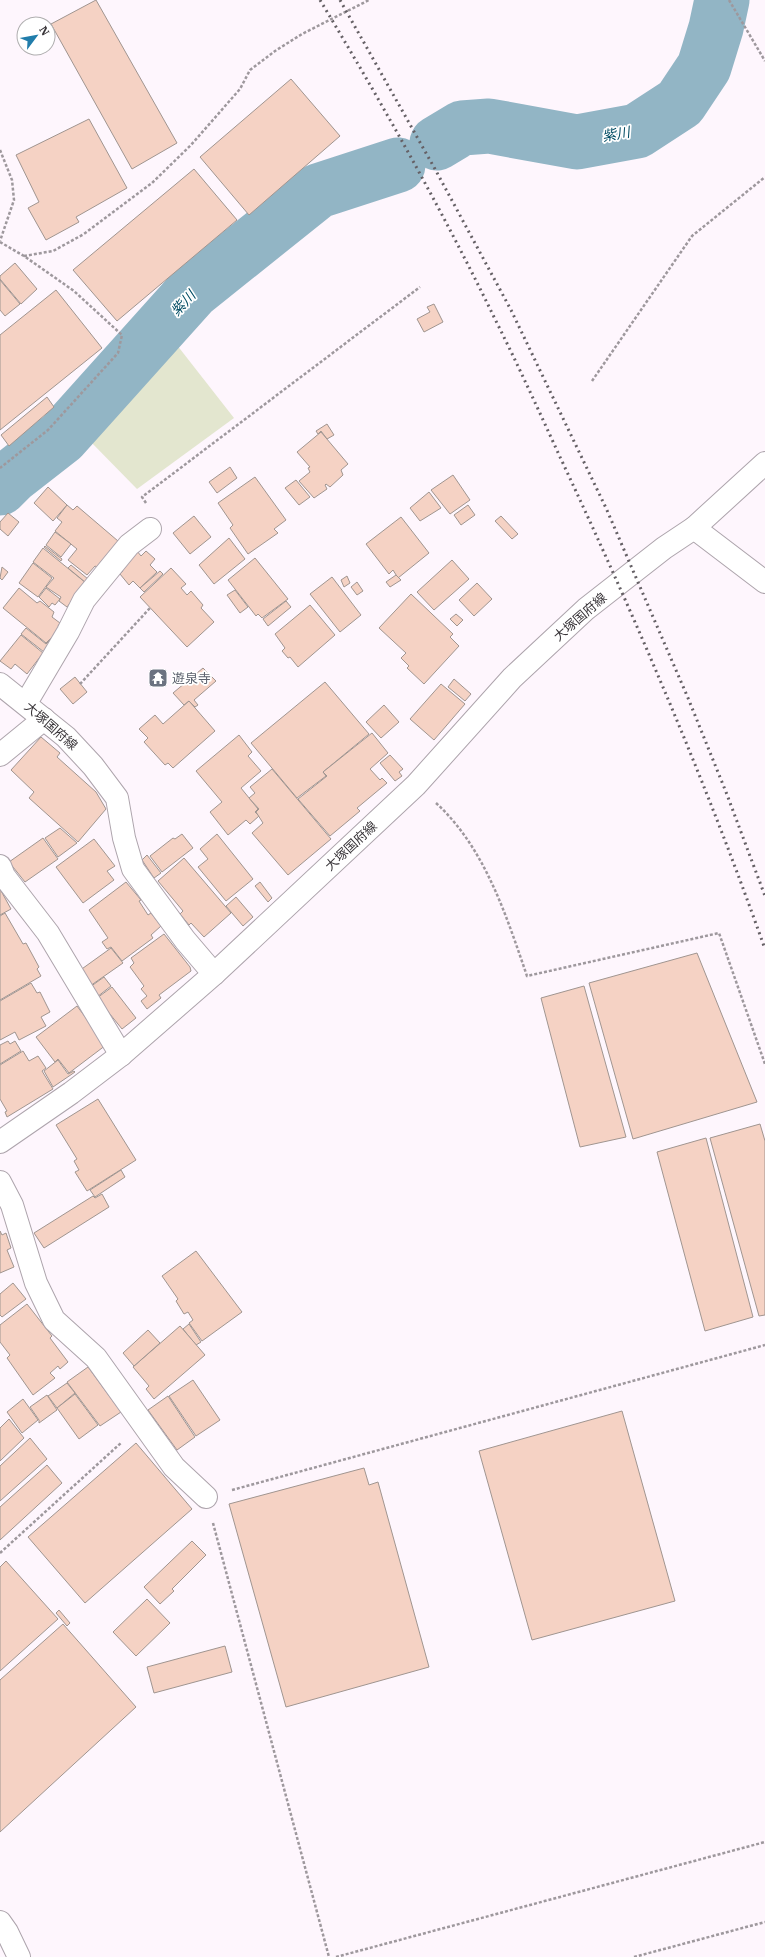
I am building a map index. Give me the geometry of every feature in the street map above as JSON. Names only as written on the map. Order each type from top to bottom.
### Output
[{"type":"street","name":"大塚国府線","points":[[0,684],[66,736],[89,761],[117,798],[124,838],[133,869],[185,940],[214,974],[416,785],[512,678],[586,609],[664,548],[694,528],[765,463]]},
{"type":"street","points":[[694,528],[765,582]]},
{"type":"street","points":[[26,703],[68,632],[84,600],[129,545],[150,529]]},
{"type":"street","points":[[0,755],[44,719]]},
{"type":"street","points":[[0,866],[4,876],[48,933],[121,1055]]},
{"type":"street","points":[[0,1142],[71,1093],[121,1055],[214,974]]},
{"type":"street","points":[[0,1182],[12,1205],[36,1283],[54,1320],[96,1358],[144,1423],[174,1468],[206,1497]]},
{"type":"street","points":[[0,1922],[7,1932],[19,1957]]},
{"type":"path","points":[[24,256],[53,251],[84,234],[152,183],[191,144],[240,89],[250,70],[275,51],[302,34],[369,0]]},
{"type":"path","points":[[728,0],[735,9],[765,61]]},
{"type":"path","points":[[0,150],[12,180],[14,200],[0,242],[24,256],[74,291],[122,335],[118,353],[48,430],[0,468]]},
{"type":"path","points":[[592,381],[692,236],[765,177]]},
{"type":"path","points":[[150,529],[153,514],[142,497],[420,287]]},
{"type":"path","points":[[80,684],[150,608]]},
{"type":"path","points":[[416,785],[451,817],[483,863],[508,922],[527,976],[719,933],[765,1064]]},
{"type":"path","points":[[329,1957],[206,1497],[765,1345]]},
{"type":"path","points":[[0,1553],[144,1423]]},
{"type":"path","points":[[336,1957],[765,1842]]},
{"type":"path","points":[[634,1957],[765,1922]]},
{"type":"green space","points":[[173,340],[234,418],[137,489],[89,440]]},
{"type":"building","points":[[96,0],[177,143],[132,169],[56,33],[56,21]]},
{"type":"building","points":[[291,79],[340,136],[249,215],[200,157]]},
{"type":"building","points":[[89,119],[127,188],[76,217],[79,222],[46,240],[28,208],[39,202],[16,155]]},
{"type":"building","points":[[194,169],[237,220],[117,321],[73,270]]},
{"type":"building","points":[[15,263],[37,289],[21,304],[0,279],[0,276]]},
{"type":"building","points":[[0,280],[20,304],[5,316],[0,310]]},
{"type":"building","points":[[56,290],[102,348],[0,430],[0,335]]},
{"type":"building","points":[[434,304],[443,322],[424,332],[417,319],[430,312],[427,307]]},
{"type":"building","points":[[47,397],[54,407],[9,446],[1,435]]},
{"type":"building","points":[[327,424],[334,435],[327,439],[321,431],[318,434],[316,431]]},
{"type":"building","points":[[321,432],[348,464],[341,470],[343,475],[330,487],[326,484],[327,489],[314,498],[299,481],[310,472],[308,468],[310,467],[297,452]]},
{"type":"building","points":[[230,467],[237,478],[217,493],[209,482]]},
{"type":"building","points":[[453,475],[470,500],[450,514],[431,490]]},
{"type":"building","points":[[255,477],[286,520],[274,529],[278,533],[248,554],[230,528],[233,525],[218,503]]},
{"type":"building","points":[[296,480],[310,497],[299,505],[285,488]]},
{"type":"building","points":[[48,487],[67,505],[53,521],[34,503]]},
{"type":"building","points":[[429,492],[441,508],[420,521],[410,508]]},
{"type":"building","points":[[67,505],[73,510],[77,506],[118,541],[97,567],[95,566],[87,575],[68,560],[77,549],[55,531],[62,522],[57,518]]},
{"type":"building","points":[[468,505],[475,515],[461,525],[454,515]]},
{"type":"building","points":[[8,513],[19,522],[8,536],[0,529],[0,522]]},
{"type":"building","points":[[194,516],[211,537],[190,554],[173,533]]},
{"type":"building","points":[[501,516],[518,534],[512,539],[495,521]]},
{"type":"building","points":[[401,517],[429,553],[398,578],[393,570],[389,574],[366,544]]},
{"type":"building","points":[[55,532],[71,544],[61,557],[46,545]]},
{"type":"building","points":[[229,538],[245,559],[214,584],[199,565]]},
{"type":"building","points":[[45,546],[62,559],[61,561],[44,547]]},
{"type":"building","points":[[43,548],[86,583],[67,607],[59,601],[61,597],[46,587],[54,578],[33,562]]},
{"type":"building","points":[[137,551],[141,556],[146,551],[155,559],[150,565],[157,572],[140,588],[133,581],[129,585],[120,574],[123,571],[120,567]]},
{"type":"building","points":[[255,558],[288,599],[262,618],[258,614],[256,616],[228,580]]},
{"type":"building","points":[[452,560],[469,579],[434,610],[417,592]]},
{"type":"building","points":[[33,563],[52,578],[38,597],[19,583]]},
{"type":"building","points":[[71,565],[88,579],[85,582],[68,568]]},
{"type":"building","points":[[2,567],[8,572],[2,580],[0,578]]},
{"type":"building","points":[[171,568],[186,584],[181,588],[187,595],[191,591],[203,605],[201,608],[214,622],[187,647],[140,597]]},
{"type":"building","points":[[160,571],[163,574],[144,592],[140,588]]},
{"type":"building","points":[[396,575],[401,580],[390,587],[386,582]]},
{"type":"building","points":[[347,576],[350,583],[344,587],[341,580]]},
{"type":"building","points":[[332,577],[361,615],[340,632],[310,594]]},
{"type":"building","points":[[357,582],[363,591],[357,595],[351,587]]},
{"type":"building","points":[[477,583],[492,599],[474,616],[459,600]]},
{"type":"building","points":[[19,588],[37,603],[40,601],[54,612],[52,617],[60,623],[58,626],[60,629],[46,643],[3,608]]},
{"type":"building","points":[[46,588],[60,599],[55,605],[52,603],[49,607],[39,597]]},
{"type":"building","points":[[235,590],[248,607],[240,613],[227,595]]},
{"type":"building","points":[[411,594],[453,634],[450,637],[459,646],[424,684],[407,668],[409,666],[401,658],[406,653],[379,628]]},
{"type":"building","points":[[286,601],[291,607],[268,626],[263,619]]},
{"type":"building","points":[[310,605],[335,635],[298,667],[290,657],[288,658],[282,651],[285,648],[275,634]]},
{"type":"building","points":[[456,614],[463,620],[457,626],[450,619]]},
{"type":"building","points":[[26,628],[46,644],[51,639],[53,641],[44,652],[21,634]]},
{"type":"building","points":[[21,635],[43,653],[27,674],[15,664],[11,669],[0,661]]},
{"type":"building","points":[[203,668],[216,681],[194,700],[198,705],[195,707],[189,701],[184,705],[173,693]]},
{"type":"building","points":[[75,677],[87,692],[73,704],[60,689]]},
{"type":"building","points":[[454,679],[471,694],[465,701],[448,687]]},
{"type":"building","points":[[325,682],[369,734],[323,772],[326,776],[297,798],[251,743]]},
{"type":"building","points":[[441,684],[465,704],[434,740],[410,719]]},
{"type":"building","points":[[189,701],[215,731],[173,768],[168,763],[165,765],[144,742],[148,738],[139,729],[155,715],[163,724]]},
{"type":"building","points":[[384,705],[399,722],[381,738],[366,722]]},
{"type":"building","points":[[372,733],[388,753],[370,769],[380,780],[382,778],[387,783],[357,808],[360,811],[330,836],[298,799],[327,776],[323,772]]},
{"type":"building","points":[[239,735],[252,752],[248,756],[261,771],[241,788],[258,809],[255,812],[259,816],[250,824],[246,820],[228,835],[210,812],[222,802],[196,771]]},
{"type":"building","points":[[41,737],[60,753],[57,757],[96,792],[106,809],[78,842],[29,798],[34,792],[11,770]]},
{"type":"building","points":[[390,755],[403,769],[399,772],[402,776],[395,781],[380,763]]},
{"type":"building","points":[[272,769],[331,839],[288,875],[252,833],[263,823],[256,812],[259,809],[249,798],[255,793],[250,787]]},
{"type":"building","points":[[60,828],[77,843],[58,857],[45,838]]},
{"type":"building","points":[[182,834],[193,848],[162,872],[150,856],[173,838],[175,839]]},
{"type":"building","points":[[217,834],[253,879],[226,901],[198,867],[208,859],[200,849]]},
{"type":"building","points":[[43,838],[58,859],[25,882],[9,862]]},
{"type":"building","points":[[94,839],[115,866],[107,871],[114,880],[83,903],[56,867]]},
{"type":"building","points":[[147,855],[161,873],[154,878],[142,860]]},
{"type":"building","points":[[184,858],[231,913],[204,937],[191,923],[189,925],[180,914],[183,911],[158,881]]},
{"type":"building","points":[[126,882],[141,900],[139,901],[148,915],[151,913],[161,926],[151,935],[153,938],[122,961],[111,947],[107,949],[102,942],[108,938],[89,910]]},
{"type":"building","points":[[260,882],[272,898],[268,902],[255,886]]},
{"type":"building","points":[[0,889],[11,909],[0,915]]},
{"type":"building","points":[[236,897],[253,917],[243,926],[226,906]]},
{"type":"building","points":[[5,913],[23,944],[26,943],[39,967],[37,969],[41,976],[0,1000],[0,916]]},
{"type":"building","points":[[164,934],[190,967],[191,971],[159,995],[161,998],[147,1009],[141,1001],[147,996],[141,989],[144,986],[130,967],[134,963],[131,958]]},
{"type":"building","points":[[111,948],[123,963],[90,986],[79,971]]},
{"type":"building","points":[[697,953],[757,1102],[633,1139],[589,983]]},
{"type":"building","points":[[104,977],[111,986],[97,997],[90,987]]},
{"type":"building","points":[[31,983],[37,993],[40,992],[50,1012],[41,1017],[46,1026],[19,1040],[15,1032],[0,1040],[0,1001]]},
{"type":"building","points":[[584,986],[626,1137],[580,1147],[541,998]]},
{"type":"building","points":[[112,987],[136,1018],[122,1029],[97,998]]},
{"type":"building","points":[[77,1006],[106,1045],[69,1073],[58,1059],[55,1062],[36,1037]]},
{"type":"building","points":[[8,1041],[10,1044],[15,1041],[21,1051],[0,1064],[0,1045]]},
{"type":"building","points":[[23,1051],[29,1061],[38,1056],[46,1068],[42,1071],[53,1089],[7,1117],[5,1112],[7,1111],[0,1099],[0,1065]]},
{"type":"building","points":[[58,1060],[68,1074],[74,1071],[75,1072],[53,1087],[44,1071]]},
{"type":"building","points":[[98,1099],[136,1160],[87,1191],[75,1172],[79,1170],[74,1161],[77,1159],[56,1125]]},
{"type":"building","points":[[760,1124],[765,1141],[765,1315],[759,1316],[710,1138]]},
{"type":"building","points":[[706,1138],[753,1317],[705,1331],[657,1152]]},
{"type":"building","points":[[121,1170],[125,1177],[95,1197],[90,1190]]},
{"type":"building","points":[[102,1194],[109,1207],[44,1248],[34,1233],[93,1196],[95,1198]]},
{"type":"building","points":[[0,1231],[2,1235],[6,1233],[11,1248],[7,1250],[14,1267],[0,1273]]},
{"type":"building","points":[[196,1251],[242,1312],[202,1341],[189,1323],[193,1320],[188,1312],[184,1314],[176,1301],[178,1299],[162,1276]]},
{"type":"building","points":[[13,1283],[26,1299],[2,1317],[0,1315],[0,1294]]},
{"type":"building","points":[[27,1304],[52,1336],[50,1338],[68,1362],[60,1369],[58,1366],[50,1373],[55,1378],[33,1395],[7,1358],[10,1355],[0,1342],[0,1325]]},
{"type":"building","points":[[189,1324],[201,1342],[196,1345],[183,1329]]},
{"type":"building","points":[[180,1326],[205,1355],[154,1399],[146,1389],[149,1386],[133,1367]]},
{"type":"building","points":[[148,1330],[160,1343],[134,1366],[123,1353]]},
{"type":"building","points":[[88,1367],[121,1412],[100,1426],[67,1382]]},
{"type":"building","points":[[193,1380],[220,1420],[196,1436],[169,1396]]},
{"type":"building","points":[[67,1383],[75,1393],[57,1408],[48,1396]]},
{"type":"building","points":[[75,1394],[98,1425],[79,1439],[57,1408]]},
{"type":"building","points":[[47,1395],[57,1410],[39,1423],[39,1420],[30,1407]]},
{"type":"building","points":[[168,1396],[195,1437],[177,1450],[148,1410]]},
{"type":"building","points":[[23,1399],[38,1420],[22,1433],[7,1412]]},
{"type":"building","points":[[622,1411],[675,1601],[532,1640],[479,1451]]},
{"type":"building","points":[[9,1419],[24,1438],[0,1461],[0,1428]]},
{"type":"building","points":[[30,1438],[47,1459],[0,1501],[0,1466]]},
{"type":"building","points":[[136,1443],[192,1509],[85,1603],[28,1537]]},
{"type":"building","points":[[47,1465],[62,1483],[0,1540],[0,1507]]},
{"type":"building","points":[[364,1468],[369,1485],[378,1482],[429,1667],[286,1707],[229,1504]]},
{"type":"building","points":[[192,1541],[206,1555],[172,1589],[174,1591],[160,1604],[144,1587]]},
{"type":"building","points":[[6,1561],[58,1619],[0,1671],[0,1567]]},
{"type":"building","points":[[147,1599],[170,1623],[136,1656],[113,1632]]},
{"type":"building","points":[[59,1610],[70,1623],[67,1626],[56,1613]]},
{"type":"building","points":[[63,1624],[136,1707],[0,1832],[0,1680]]},
{"type":"building","points":[[225,1646],[232,1672],[154,1693],[147,1667]]},
{"type":"waterway","name":"紫川","points":[[437,143],[462,128],[489,126],[577,142],[637,131],[680,103],[704,67],[716,28],[722,0]]},
{"type":"waterway","name":"紫川","points":[[0,488],[12,476],[62,437],[193,291],[318,191],[398,165]]},
{"type":"railway","points":[[320,0],[389,117],[433,197],[504,336],[616,579],[669,701],[719,824],[765,949]]},
{"type":"railway","points":[[340,0],[435,169],[511,310],[606,508],[688,698],[726,792],[765,896]]},
{"type":"place","name":"遊泉寺","points":[[158,678]]}]
